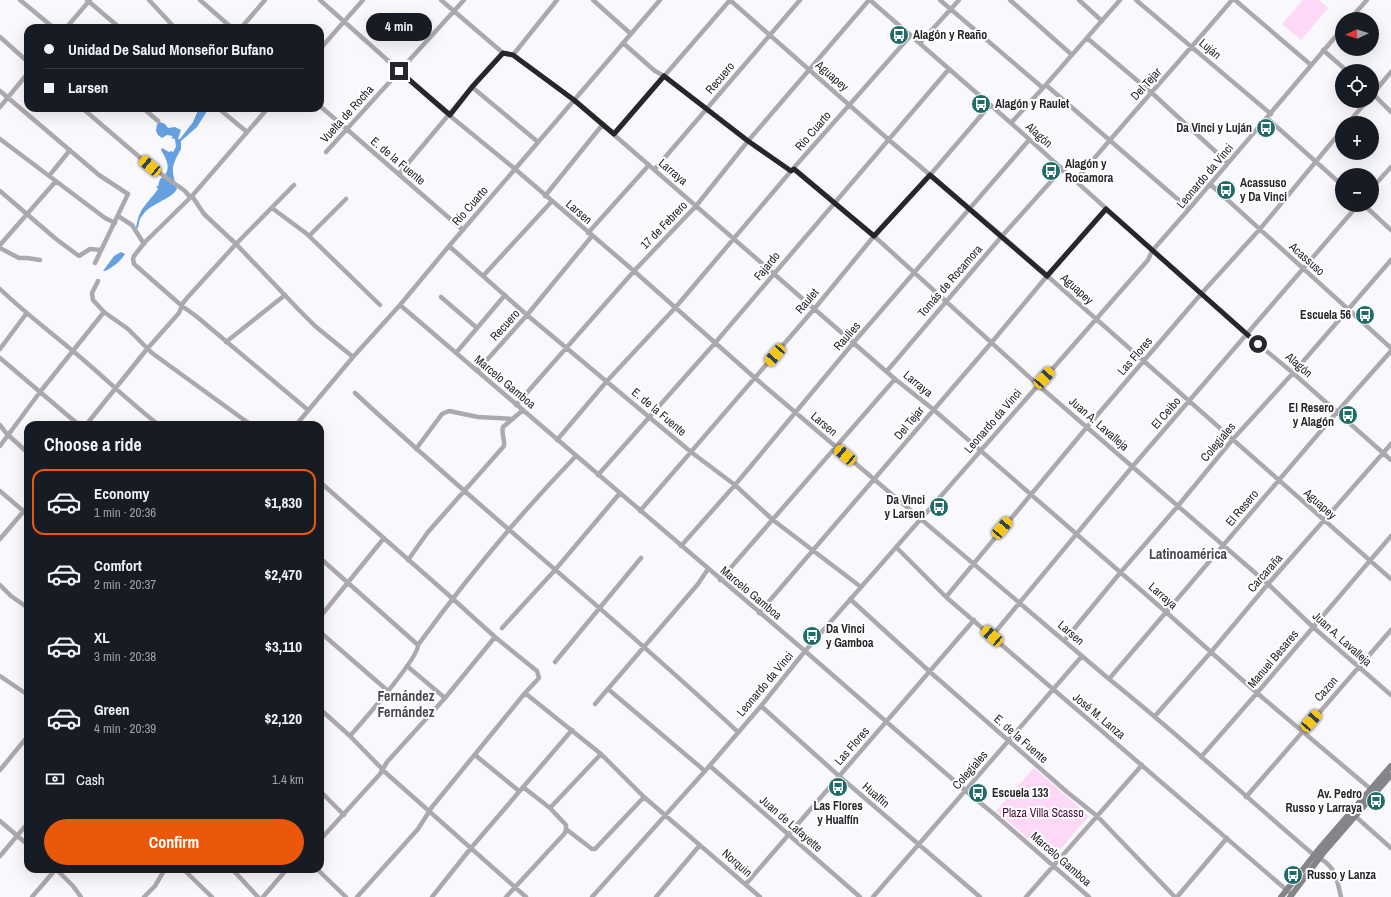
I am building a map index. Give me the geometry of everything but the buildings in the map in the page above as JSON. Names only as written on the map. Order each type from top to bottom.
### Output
[{"type":"main road","points":[[1317,856],[1355,816],[1391,766]]},
{"type":"main road","points":[[1281,897],[1289,894],[1317,856],[1373,791],[1391,775]]},
{"type":"street","points":[[20,0],[49,24]]},
{"type":"street","points":[[69,24],[89,0],[116,24]]},
{"type":"street","points":[[149,0],[171,24]]},
{"type":"street","points":[[200,0],[227,24]]},
{"type":"street","points":[[244,24],[265,0]]},
{"type":"street","name":"Larsen","points":[[320,0],[399,71],[634,271],[795,413],[1109,679],[1155,716],[1246,797],[1317,856],[1336,874],[1341,897]]},
{"type":"street","points":[[324,44],[363,0]]},
{"type":"street","name":"Larraya","points":[[441,0],[503,53],[513,55],[574,100],[603,124],[895,378],[934,410],[1302,732],[1373,791]]},
{"type":"street","name":"Vuelta de Rocha","points":[[326,152],[464,0]]},
{"type":"street","points":[[513,55],[557,0]]},
{"type":"street","points":[[593,0],[631,34]]},
{"type":"street","name":"Río Cuarto","points":[[299,421],[660,0]]},
{"type":"street","points":[[614,134],[730,0]]},
{"type":"street","name":"Aguapey","points":[[730,0],[889,140],[1002,236],[1095,320],[1190,401],[1391,579]]},
{"type":"street","name":"Recuero","points":[[655,169],[800,0]]},
{"type":"street","name":"Alagón","points":[[869,0],[1011,123],[1152,251],[1391,460]]},
{"type":"street","name":"17 de Febrero","points":[[516,405],[634,271],[696,206],[748,141],[869,0]]},
{"type":"street","points":[[940,0],[1109,140],[1189,210]]},
{"type":"street","points":[[920,43],[959,0]]},
{"type":"street","points":[[1010,0],[1072,55]]},
{"type":"street","points":[[1079,0],[1102,21]]},
{"type":"street","points":[[1011,123],[1045,87],[1120,0]]},
{"type":"street","name":"Luján","points":[[1136,0],[1271,114]]},
{"type":"street","name":"Del Tejar","points":[[1075,181],[1109,140],[1193,47],[1232,0]]},
{"type":"street","points":[[1235,0],[1311,65]]},
{"type":"street","points":[[1356,12],[1367,0]]},
{"type":"street","name":"Río Cuarto","points":[[557,440],[607,381],[675,308],[792,170],[911,35]]},
{"type":"street","points":[[0,37],[24,58]]},
{"type":"street","name":"Leonardo da Vinci","points":[[592,897],[710,766],[850,600],[1148,260],[1152,251],[1271,114],[1335,37]]},
{"type":"street","points":[[1087,38],[1152,93],[1228,163]]},
{"type":"street","name":"Juan A. Lavalleja","points":[[623,43],[655,71],[664,76],[748,141],[792,170],[835,202],[1038,385],[1223,547],[1268,584],[1313,627],[1391,695]]},
{"type":"street","points":[[1323,50],[1339,64]]},
{"type":"street","points":[[399,174],[472,87],[503,53]]},
{"type":"street","name":"Fajardo","points":[[598,475],[715,343],[949,69]]},
{"type":"street","points":[[1379,86],[1391,72]]},
{"type":"street","points":[[0,107],[24,78]]},
{"type":"street","points":[[472,87],[538,142]]},
{"type":"street","points":[[0,91],[24,111]]},
{"type":"street","points":[[1379,101],[1391,112]]},
{"type":"street","name":"Raulet","points":[[640,511],[815,308],[874,236],[930,175],[990,105]]},
{"type":"street","points":[[1354,116],[1361,108]]},
{"type":"street","name":"E. de la Fuente","points":[[324,110],[463,230]]},
{"type":"street","points":[[25,112],[99,175],[128,194],[95,263]]},
{"type":"street","points":[[87,112],[150,166],[185,190],[204,214],[236,244],[316,326],[353,357]]},
{"type":"street","points":[[148,112],[158,121]]},
{"type":"street","points":[[223,112],[247,132]]},
{"type":"street","points":[[264,112],[191,196],[144,244],[134,256],[133,260],[134,264],[182,306],[308,410]]},
{"type":"street","points":[[1267,118],[1335,179]]},
{"type":"street","points":[[545,196],[603,124]]},
{"type":"street","name":"Las Flores","points":[[946,596],[1030,494],[1201,294],[1260,229],[1335,138]]},
{"type":"street","points":[[0,139],[105,218],[115,223]]},
{"type":"street","name":"Raulies","points":[[681,546],[735,485],[854,342],[1029,140]]},
{"type":"street","points":[[49,176],[70,150]]},
{"type":"street","name":"Recuero","points":[[477,371],[528,315],[590,234],[649,165]]},
{"type":"street","points":[[1379,180],[1391,167]]},
{"type":"street","name":"Tomás de Rocamora","points":[[887,371],[1002,236],[1062,169]]},
{"type":"street","points":[[0,245],[56,181]]},
{"type":"street","name":"Acassuso","points":[[1210,184],[1391,350]]},
{"type":"street","points":[[89,421],[147,349],[179,313],[186,298],[294,185]]},
{"type":"street","points":[[0,191],[56,239],[79,256],[90,249],[101,250]]},
{"type":"street","points":[[309,236],[346,199]]},
{"type":"street","points":[[483,276],[552,201]]},
{"type":"street","points":[[272,208],[309,236],[380,305]]},
{"type":"street","name":"Del Tejar","points":[[759,613],[1106,209]]},
{"type":"street","name":"El Ceibo","points":[[992,636],[1132,467],[1352,212]]},
{"type":"street","points":[[1372,212],[1391,230]]},
{"type":"street","points":[[118,216],[132,225],[144,244]]},
{"type":"street","name":"E. de la Fuente","points":[[448,246],[691,452],[735,485],[773,520],[861,588]]},
{"type":"street","points":[[0,248],[19,258],[40,260]]},
{"type":"street","name":"Colegiales","points":[[1064,641],[1120,572],[1177,507],[1233,439],[1293,373],[1391,260]]},
{"type":"street","points":[[98,281],[92,293],[93,300],[104,312],[128,329],[147,349],[246,421]]},
{"type":"street","points":[[0,289],[26,314],[154,421]]},
{"type":"street","points":[[226,342],[285,295]]},
{"type":"street","points":[[456,353],[505,295]]},
{"type":"street","points":[[440,297],[477,328]]},
{"type":"street","name":"Marcelo Gamboa","points":[[400,305],[1089,897]]},
{"type":"street","points":[[0,446],[40,392],[104,312]]},
{"type":"street","points":[[0,349],[26,314]]},
{"type":"street","name":"El Resero","points":[[1109,679],[1391,350]]},
{"type":"street","points":[[0,358],[74,421]]},
{"type":"street","points":[[720,580],[895,378]]},
{"type":"street","points":[[355,393],[463,491],[644,646],[738,732]]},
{"type":"street","points":[[408,560],[428,532],[504,446],[505,441],[502,434],[503,427],[523,410]]},
{"type":"street","points":[[416,449],[445,412],[449,411],[478,417],[513,419]]},
{"type":"street","points":[[0,425],[8,435],[24,449]]},
{"type":"street","name":"Carcaraña","points":[[1155,716],[1391,444]]},
{"type":"street","points":[[350,736],[407,666],[418,649],[418,645],[452,598],[509,530],[576,456]]},
{"type":"street","points":[[324,486],[495,637],[537,671],[539,678],[432,807],[418,829],[357,897]]},
{"type":"street","points":[[0,491],[24,511]]},
{"type":"street","points":[[502,628],[555,570],[620,493]]},
{"type":"street","points":[[0,539],[24,515]]},
{"type":"street","name":"Manuel Besares","points":[[1201,757],[1391,536]]},
{"type":"street","points":[[324,612],[384,538]]},
{"type":"street","name":"José M. Lanza","points":[[897,548],[946,596],[1052,689],[1227,838],[1289,894]]},
{"type":"street","points":[[555,662],[641,558]]},
{"type":"street","points":[[324,562],[418,645]]},
{"type":"street","points":[[595,704],[698,584],[708,569]]},
{"type":"street","points":[[0,585],[11,596],[24,605]]},
{"type":"street","name":"E. de la Fuente","points":[[850,600],[1008,741],[1097,816],[1176,897]]},
{"type":"street","name":"Las Flores","points":[[746,884],[974,620]]},
{"type":"street","name":"Cazon","points":[[1246,797],[1391,630]]},
{"type":"street","points":[[324,635],[388,691]]},
{"type":"street","points":[[324,836],[384,769],[387,762],[445,698],[495,637]]},
{"type":"street","name":"Colegiales","points":[[872,897],[1082,656]]},
{"type":"street","points":[[407,666],[445,698]]},
{"type":"street","points":[[0,676],[24,692]]},
{"type":"street","points":[[608,689],[705,771]]},
{"type":"street","name":"Norquin","points":[[525,693],[601,754],[665,816],[760,897]]},
{"type":"street","name":"Hualfin","points":[[761,706],[839,776],[980,897]]},
{"type":"street","points":[[324,713],[430,812],[526,897]]},
{"type":"street","points":[[432,897],[471,848],[572,730]]},
{"type":"street","points":[[0,770],[24,741]]},
{"type":"street","points":[[550,808],[601,754]]},
{"type":"street","points":[[475,755],[520,791]]},
{"type":"street","name":"Juan de Lafayette","points":[[710,766],[860,897]]},
{"type":"street","points":[[1026,897],[1142,766]]},
{"type":"street","points":[[506,897],[565,833],[566,829],[566,825],[550,808],[523,787]]},
{"type":"street","points":[[324,795],[344,815]]},
{"type":"street","points":[[566,829],[592,849],[595,849],[644,797]]},
{"type":"street","points":[[1355,816],[1391,848]]},
{"type":"street","points":[[0,821],[24,842]]},
{"type":"street","points":[[0,856],[24,828]]},
{"type":"street","points":[[1176,897],[1227,838]]},
{"type":"street","points":[[656,897],[700,845]]},
{"type":"street","points":[[32,897],[53,873]]},
{"type":"street","points":[[60,873],[73,886],[81,897]]},
{"type":"street","points":[[144,897],[155,886],[163,873]]},
{"type":"street","points":[[187,873],[212,897]]},
{"type":"street","points":[[236,873],[258,897]]},
{"type":"street","points":[[263,897],[284,873]]},
{"type":"street","points":[[321,873],[346,897]]},
{"type":"green space","points":[[1303,0],[1319,0],[1328,8],[1301,40],[1282,24]]},
{"type":"green space","name":"Plaza Villa Scasso","points":[[1034,768],[1089,816],[1052,859],[996,811]]},
{"type":"water","points":[[197,112],[206,112],[197,127],[181,141],[181,149],[175,160],[173,168],[177,189],[170,196],[150,208],[140,219],[138,228],[136,229],[141,211],[158,189],[156,186],[158,186],[160,179],[166,173],[168,166],[161,150],[162,148],[169,152],[173,152],[176,147],[175,139],[171,138],[173,136],[167,135],[162,138],[158,135],[156,131],[157,124],[160,122],[165,124],[168,128],[175,127],[181,130],[178,139],[180,139],[193,122]]},
{"type":"water","points":[[121,252],[125,254],[121,259],[111,268],[103,271],[114,256]]},
{"type":"place","name":"Alagón y Reaño","points":[[899,35]]},
{"type":"place","name":"Alagón y Raulet","points":[[981,104]]},
{"type":"place","name":"Da Vinci y Luján","points":[[1266,128]]},
{"type":"place","name":"Alagón y Rocamora","points":[[1051,171]]},
{"type":"place","name":"Acassuso y Da Vinci","points":[[1226,190]]},
{"type":"place","name":"Escuela 56","points":[[1365,315]]},
{"type":"place","name":"El Resero y Alagón","points":[[1348,415]]},
{"type":"place","name":"Da Vinci y Larsen","points":[[939,507]]},
{"type":"place","name":"Da Vinci y Gamboa","points":[[812,636]]},
{"type":"place","name":"Las Flores y Hualfín","points":[[838,787]]},
{"type":"place","name":"Escuela 133","points":[[978,793]]},
{"type":"place","name":"Av. Pedro Russo y Larraya","points":[[1376,801]]},
{"type":"place","name":"Russo y Lanza","points":[[1293,875]]},
{"type":"district","name":"Latinoamérica","points":[[1188,554]]},
{"type":"district","name":"Fernández Fernández","points":[[406,704]]},
{"type":"route","points":[[399,71],[450,115],[472,87],[503,53],[513,55],[574,100],[614,134],[664,76],[759,149],[791,171],[794,169],[874,236],[930,175],[1047,276],[1106,209],[1258,344]]}]
